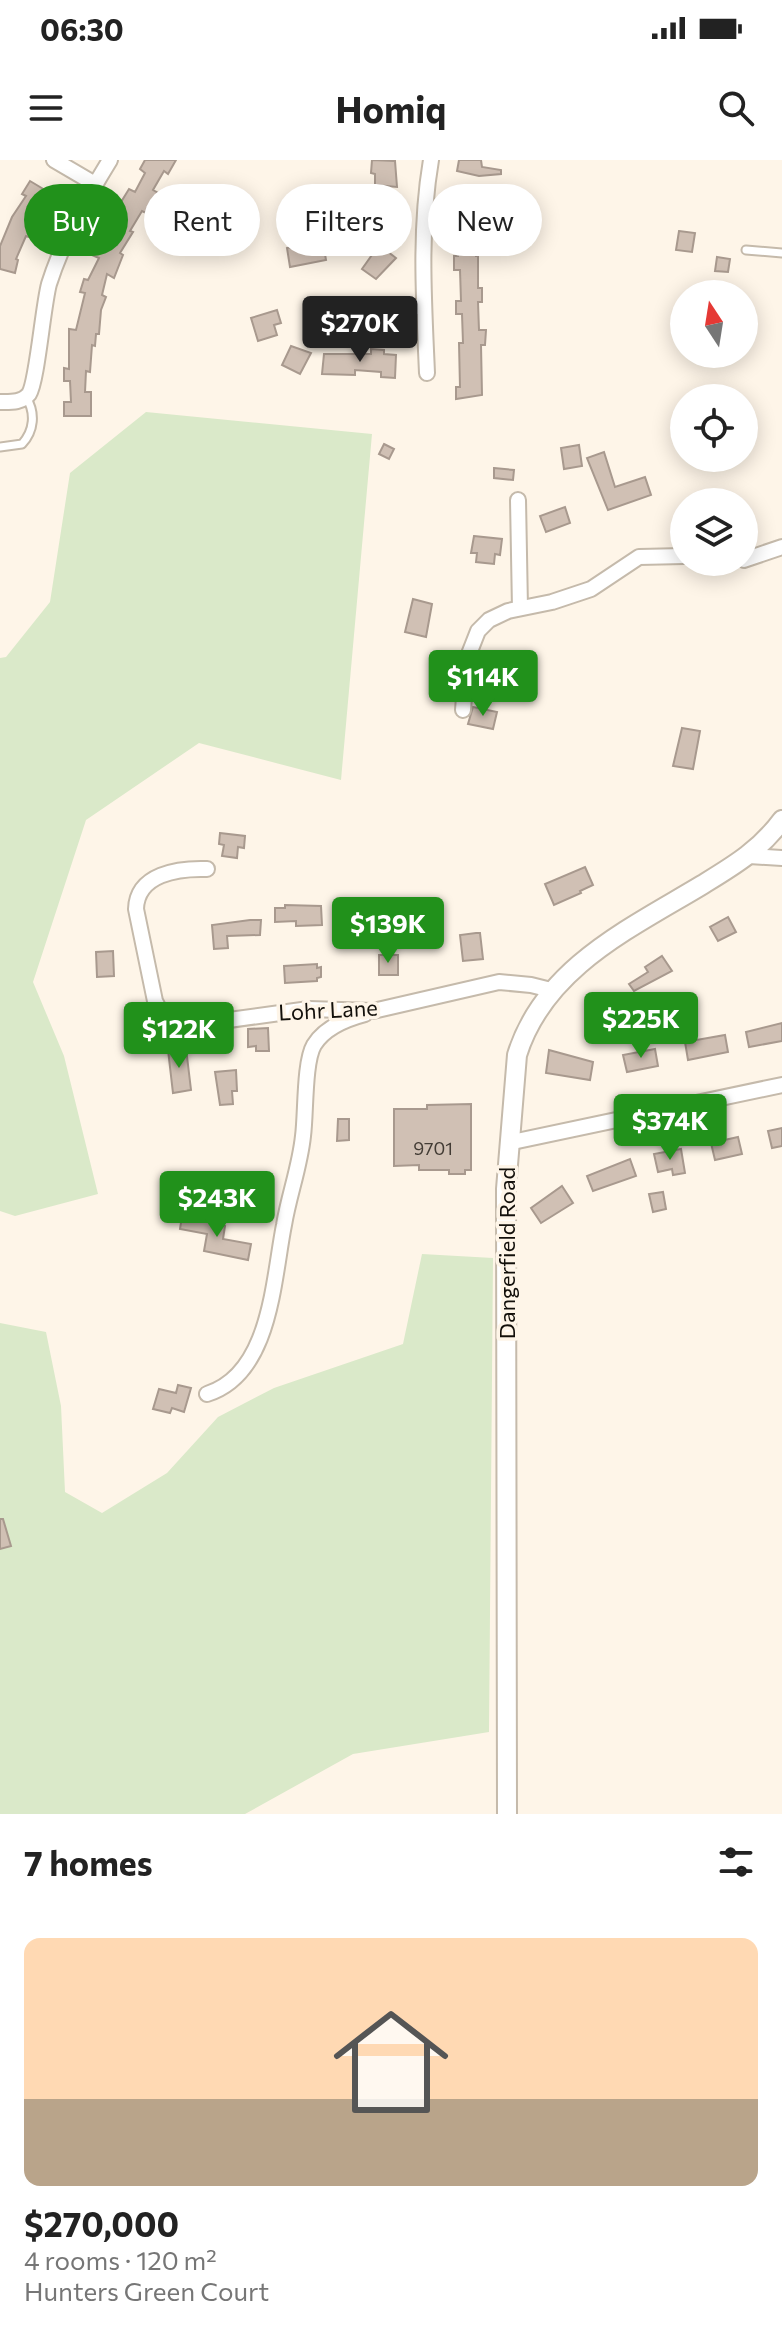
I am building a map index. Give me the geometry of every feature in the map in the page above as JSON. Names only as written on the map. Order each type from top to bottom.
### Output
[{"type":"street","points":[[54,160],[95,184],[110,160]]},
{"type":"street","points":[[427,373],[425,196],[431,160]]},
{"type":"street","points":[[0,402],[19,401],[32,387],[43,309],[61,256]]},
{"type":"street","points":[[318,306],[424,307]]},
{"type":"street","points":[[518,500],[520,608]]},
{"type":"street","points":[[758,555],[782,547]]},
{"type":"street","points":[[463,710],[467,659],[478,631],[489,620],[520,608],[552,602],[591,589],[639,557],[670,556]]},
{"type":"street","name":"Dangerfield Road","points":[[507,1814],[506,1189],[517,1055],[532,1020],[551,990],[583,960],[618,935],[749,856],[782,820]]},
{"type":"street","points":[[749,856],[782,858]]},
{"type":"street","name":"Lohr Lane","points":[[207,869],[167,873],[147,885],[136,899],[152,992],[165,1019],[183,1026],[309,1009],[373,1011],[499,982],[551,990]]},
{"type":"street","points":[[207,1394],[226,1386],[244,1367],[253,1353],[268,1314],[284,1223],[299,1167],[312,1050],[330,1029],[347,1019],[373,1011]]},
{"type":"street","points":[[508,1143],[782,1085]]},
{"type":"lane","points":[[746,250],[782,253]]},
{"type":"lane","points":[[0,447],[22,444],[32,430],[31,406],[25,397]]},
{"type":"green space","points":[[146,412],[372,434],[341,780],[199,743],[86,820],[33,982],[64,1056],[98,1194],[15,1216],[0,1211],[0,658],[6,657],[50,602],[70,473]]},
{"type":"green space","points":[[422,1254],[493,1258],[489,1732],[353,1754],[245,1814],[0,1814],[0,1323],[46,1332],[61,1406],[65,1492],[102,1513],[167,1473],[218,1417],[274,1388],[403,1344]]},
{"type":"building","points":[[145,160],[176,160],[168,174],[164,171],[156,184],[144,184],[144,212],[130,231],[133,232],[128,240],[128,191],[135,192],[145,173],[140,169]]},
{"type":"building","points":[[372,160],[395,161],[397,184],[375,184],[375,174],[371,173]]},
{"type":"building","points":[[459,160],[481,160],[482,167],[501,170],[501,174],[479,176],[457,171]]},
{"type":"building","points":[[24,199],[24,241],[16,259],[15,273],[0,269],[0,246],[12,217]]},
{"type":"building","points":[[679,231],[695,233],[692,252],[676,250]]},
{"type":"building","points":[[94,256],[123,256],[114,278],[107,274],[99,334],[96,334],[95,346],[92,345],[90,372],[86,371],[85,392],[91,392],[91,416],[64,416],[64,402],[71,402],[70,381],[64,381],[64,368],[69,369],[69,329],[76,330],[85,293],[80,292],[84,279],[88,280],[99,258]]},
{"type":"building","points":[[288,256],[325,256],[326,260],[290,267]]},
{"type":"building","points":[[371,256],[396,258],[376,279],[362,269]]},
{"type":"building","points":[[454,256],[478,256],[478,288],[482,288],[482,302],[478,302],[479,330],[486,330],[485,345],[481,345],[482,395],[456,399],[456,387],[460,387],[459,343],[463,343],[462,314],[456,314],[456,301],[461,301],[460,270],[454,270]]},
{"type":"building","points":[[717,257],[730,259],[728,272],[715,271]]},
{"type":"building","points":[[277,310],[281,323],[274,325],[277,335],[258,341],[251,318]]},
{"type":"building","points":[[291,346],[311,353],[300,374],[282,365]]},
{"type":"building","points":[[371,349],[396,355],[395,378],[381,377],[381,372],[355,370],[355,375],[322,374],[324,354],[371,354]]},
{"type":"building","points":[[384,444],[394,449],[389,459],[379,454]]},
{"type":"building","points":[[579,445],[582,466],[564,469],[561,448]]},
{"type":"building","points":[[604,452],[615,487],[645,477],[651,495],[608,510],[587,458]]},
{"type":"building","points":[[494,468],[514,470],[513,480],[494,478]]},
{"type":"building","points":[[565,507],[570,523],[546,532],[540,516]]},
{"type":"building","points":[[474,536],[502,539],[500,555],[495,554],[494,564],[476,562],[477,553],[471,553]]},
{"type":"building","points":[[413,599],[432,604],[426,637],[405,632]]},
{"type":"building","points":[[473,707],[497,712],[493,729],[468,724]]},
{"type":"building","points":[[682,728],[700,731],[693,769],[673,766]]},
{"type":"building","points":[[220,833],[245,836],[244,848],[238,847],[237,858],[222,856],[224,845],[219,844]]},
{"type":"building","points":[[585,867],[593,885],[554,905],[545,884]]},
{"type":"building","points":[[285,905],[321,906],[322,925],[296,926],[296,921],[275,922],[275,908],[285,908]]},
{"type":"building","points":[[728,917],[736,932],[718,941],[710,927]]},
{"type":"building","points":[[261,920],[260,935],[227,936],[228,948],[214,949],[212,925]]},
{"type":"building","points":[[480,933],[483,959],[463,961],[460,935]]},
{"type":"building","points":[[113,951],[114,976],[97,977],[96,952]]},
{"type":"building","points":[[379,955],[398,955],[398,975],[379,975]]},
{"type":"building","points":[[662,956],[672,971],[634,991],[629,984],[648,972],[645,967]]},
{"type":"building","points":[[317,964],[317,968],[321,967],[321,977],[317,981],[285,983],[284,966]]},
{"type":"building","points":[[782,1023],[782,1041],[749,1047],[746,1032]]},
{"type":"building","points":[[268,1028],[269,1051],[256,1051],[256,1046],[248,1047],[248,1029]]},
{"type":"building","points":[[725,1035],[728,1052],[688,1060],[685,1042]]},
{"type":"building","points":[[186,1048],[191,1090],[173,1093],[168,1050]]},
{"type":"building","points":[[655,1049],[658,1066],[627,1072],[623,1055]]},
{"type":"building","points":[[549,1050],[593,1062],[590,1080],[546,1073]]},
{"type":"building","points":[[236,1070],[237,1091],[232,1091],[233,1104],[220,1105],[215,1072]]},
{"type":"building","points":[[471,1104],[471,1170],[465,1170],[465,1174],[449,1174],[449,1170],[419,1170],[419,1165],[394,1166],[394,1109]]},
{"type":"building","points":[[338,1119],[349,1119],[349,1140],[337,1141]]},
{"type":"building","points":[[782,1128],[782,1146],[772,1148],[768,1131]]},
{"type":"building","points":[[738,1137],[742,1154],[715,1160],[711,1143]]},
{"type":"building","points":[[681,1149],[685,1173],[673,1175],[672,1169],[658,1172],[654,1154]]},
{"type":"building","points":[[630,1159],[636,1176],[593,1191],[587,1176]]},
{"type":"building","points":[[562,1186],[573,1203],[541,1223],[531,1208]]},
{"type":"building","points":[[663,1192],[666,1209],[653,1212],[649,1194]]},
{"type":"building","points":[[182,1216],[225,1226],[223,1239],[251,1244],[248,1260],[204,1251],[207,1234],[180,1229]]},
{"type":"building","points":[[178,1385],[191,1388],[184,1412],[172,1408],[170,1413],[153,1409],[159,1389],[176,1393]]},
{"type":"building","points":[[0,1519],[3,1519],[11,1546],[0,1549]]}]
